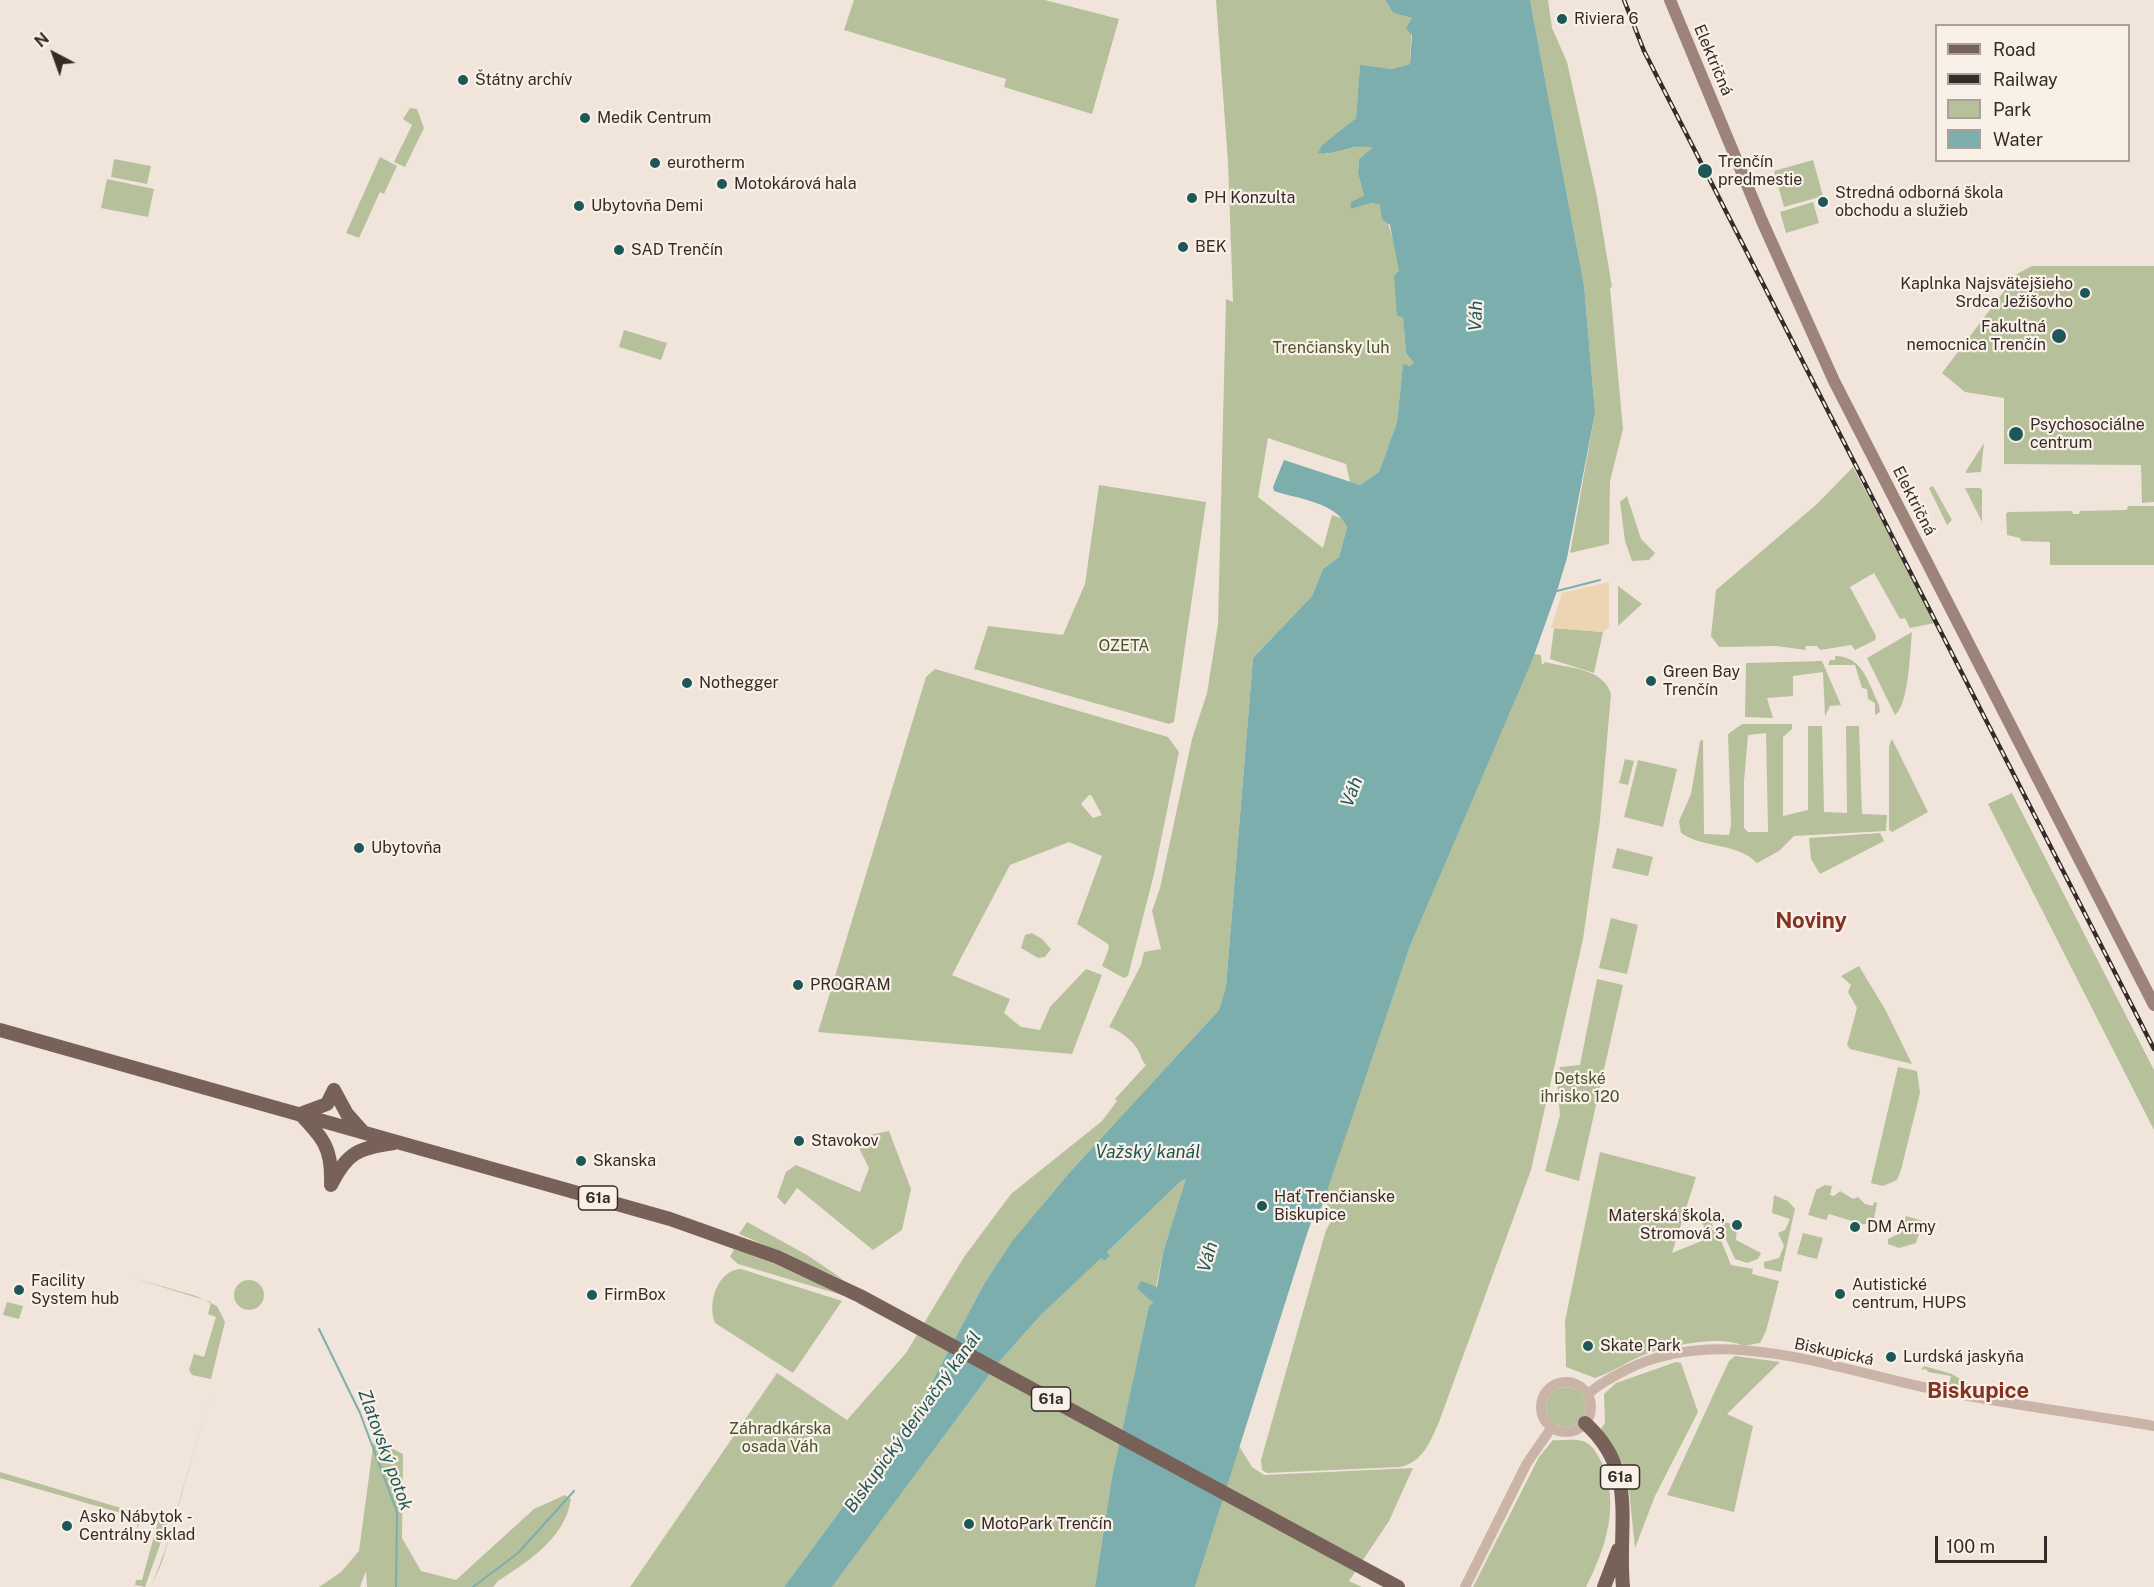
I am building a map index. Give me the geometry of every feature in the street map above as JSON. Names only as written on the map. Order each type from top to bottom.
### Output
[{"type":"main road","name":"Električná","points":[[1670,0],[1762,221],[1834,381],[2154,1005]]},
{"type":"main road","name":"61a","points":[[0,1030],[401,1142],[710,1232],[748,1246],[860,1296],[1368,1571],[1391,1583],[1412,1587]]},
{"type":"main road","points":[[363,1132],[347,1114],[334,1090],[327,1104],[300,1114],[326,1144],[332,1166],[331,1185],[344,1163],[353,1154],[373,1146],[401,1142]]},
{"type":"main road","name":"61a","points":[[1585,1423],[1611,1453],[1621,1480],[1623,1587]]},
{"type":"main road","name":"61a","points":[[1198,1479],[1250,1500],[1391,1583]]},
{"type":"main road","name":"61a","points":[[1604,1587],[1621,1542]]},
{"type":"street","name":"Biskupická","points":[[1588,1394],[1596,1386],[1664,1355],[1706,1349],[1731,1349],[1840,1368],[1945,1392],[2154,1426]]},
{"type":"street","points":[[1561,1383],[1570,1383],[1578,1385],[1588,1394],[1591,1407],[1585,1423],[1569,1432],[1552,1427],[1542,1411],[1544,1398],[1551,1388],[1561,1383]]},
{"type":"street","points":[[1465,1587],[1521,1473],[1542,1438],[1552,1427]]},
{"type":"green space","points":[[854,0],[1045,0],[1119,19],[1092,114],[1004,87],[1006,79],[844,30]]},
{"type":"green space","points":[[1216,0],[1385,0],[1393,13],[1412,18],[1410,64],[1392,69],[1360,66],[1356,118],[1322,145],[1326,154],[1365,145],[1372,148],[1359,159],[1358,173],[1364,196],[1351,209],[1371,203],[1380,205],[1388,222],[1400,277],[1406,353],[1414,363],[1411,366],[1403,365],[1397,422],[1379,472],[1360,485],[1350,482],[1346,464],[1268,438],[1258,497],[1323,548],[1332,515],[1344,519],[1347,527],[1339,557],[1323,569],[1312,596],[1253,658],[1226,986],[1219,1010],[1069,1173],[1012,1241],[984,1284],[924,1397],[784,1587],[630,1587],[777,1373],[847,1420],[906,1353],[964,1257],[1011,1194],[1102,1121],[1117,1101],[1115,1099],[1146,1065],[1130,1040],[1109,1027],[1141,965],[1144,952],[1161,949],[1152,911],[1160,888],[1192,739],[1207,693],[1218,624],[1226,299],[1233,302],[1228,162]]},
{"type":"green space","points":[[1530,0],[1548,0],[1552,28],[1567,62],[1597,197],[1612,287],[1610,288],[1623,429],[1610,481],[1609,544],[1570,553],[1595,413],[1584,285]]},
{"type":"green space","points":[[410,108],[417,109],[424,128],[405,167],[394,162],[412,125],[403,119]]},
{"type":"green space","points":[[380,157],[397,166],[384,194],[380,192],[359,238],[346,233]]},
{"type":"green space","points":[[114,159],[151,166],[147,184],[111,177]]},
{"type":"green space","points":[[1813,160],[1823,196],[1784,207],[1774,171]]},
{"type":"green space","points":[[107,179],[154,189],[148,217],[101,208]]},
{"type":"green space","points":[[1813,202],[1819,223],[1786,233],[1780,212]]},
{"type":"green space","points":[[2032,266],[2154,266],[2154,502],[2142,503],[2141,465],[2004,464],[2004,398],[1965,392],[1942,373],[2017,274]]},
{"type":"green space","points":[[624,330],[667,343],[661,360],[619,347]]},
{"type":"green space","points":[[1984,443],[1981,472],[1966,473],[1966,471]]},
{"type":"green space","points":[[1853,467],[1935,623],[1910,628],[1905,618],[1900,619],[1874,573],[1850,587],[1876,636],[1875,640],[1855,650],[1851,645],[1820,650],[1817,646],[1805,646],[1806,650],[1776,646],[1719,647],[1711,636],[1716,590],[1817,504]]},
{"type":"green space","name":"OZETA","points":[[1099,485],[1206,502],[1174,722],[1169,724],[974,669],[988,626],[1063,635],[1085,584]]},
{"type":"green space","points":[[1933,486],[1952,520],[1947,525],[1929,488]]},
{"type":"green space","points":[[1965,488],[1982,490],[1982,522]]},
{"type":"green space","points":[[1627,496],[1641,539],[1655,553],[1649,560],[1632,561],[1625,541],[1620,502]]},
{"type":"green space","points":[[2128,506],[2154,506],[2154,565],[2050,565],[2050,542],[2021,541],[2020,538],[2007,535],[2006,513],[2009,512],[2072,511],[2073,514],[2079,514],[2080,511],[2127,510]]},
{"type":"green space","points":[[1618,586],[1642,604],[1618,626]]},
{"type":"green space","points":[[1554,628],[1603,632],[1594,673],[1550,659]]},
{"type":"green space","points":[[1912,632],[1906,689],[1900,709],[1895,715],[1867,658]]},
{"type":"green space","points":[[1534,654],[1541,655],[1542,665],[1545,662],[1593,674],[1607,685],[1611,694],[1600,820],[1583,939],[1531,1170],[1439,1422],[1429,1444],[1420,1456],[1415,1461],[1400,1467],[1267,1473],[1262,1470],[1261,1460],[1326,1230],[1336,1213],[1323,1201],[1327,1188],[1410,946]]},
{"type":"green space","points":[[1835,656],[1852,661],[1863,672],[1879,705],[1880,712],[1875,715],[1875,703],[1868,699],[1867,689],[1862,688],[1855,665],[1828,665],[1830,660],[1835,660]]},
{"type":"green space","points":[[1822,661],[1841,705],[1830,706],[1825,716],[1823,672],[1793,676],[1793,696],[1767,698],[1773,718],[1745,717],[1746,663]]},
{"type":"green space","points":[[935,669],[1168,737],[1179,752],[1154,874],[1128,976],[1124,978],[1102,966],[1109,948],[1108,944],[1077,924],[1102,856],[1069,842],[1010,865],[952,975],[1010,999],[1004,1013],[1021,1027],[1040,1030],[1050,1007],[1086,969],[1102,975],[1072,1054],[818,1032],[926,677]],"holes":[[[1091,795],[1102,815],[1093,818],[1081,804]]]},
{"type":"green space","points":[[1742,724],[1792,724],[1792,729],[1783,737],[1783,816],[1808,810],[1808,726],[1822,726],[1824,812],[1847,813],[1846,726],[1859,726],[1862,814],[1887,815],[1886,831],[1794,836],[1779,851],[1757,863],[1749,856],[1730,848],[1690,838],[1681,833],[1679,821],[1691,794],[1700,741],[1703,740],[1704,834],[1729,835],[1731,825],[1728,734]],"holes":[[[1766,733],[1768,832],[1748,832],[1744,828],[1744,781],[1748,735]]]},
{"type":"green space","points":[[1892,739],[1928,812],[1892,832],[1889,830],[1889,746]]},
{"type":"green space","points":[[1625,759],[1634,761],[1628,785],[1619,783]]},
{"type":"green space","points":[[1638,760],[1677,769],[1663,827],[1624,817]]},
{"type":"green space","points":[[2012,793],[2154,1070],[2154,1130],[1988,804]]},
{"type":"green space","points":[[1880,833],[1884,841],[1820,874],[1811,859],[1809,838]]},
{"type":"green space","points":[[1617,848],[1653,857],[1648,876],[1612,868]]},
{"type":"green space","points":[[1611,918],[1638,925],[1627,974],[1599,968]]},
{"type":"green space","points":[[1032,933],[1042,939],[1051,949],[1045,957],[1038,958],[1021,948],[1025,935]]},
{"type":"green space","points":[[1859,966],[1886,1011],[1912,1064],[1850,1049],[1847,1045],[1857,1008],[1848,992],[1851,985],[1841,976]]},
{"type":"green space","name":"Detské ihrisko 120","points":[[1597,979],[1623,985],[1579,1181],[1545,1171],[1560,1115],[1557,1081],[1560,1067],[1580,1065]]},
{"type":"green space","points":[[1898,1067],[1917,1071],[1920,1093],[1901,1170],[1897,1180],[1883,1186],[1871,1183]]},
{"type":"green space","points":[[889,1131],[911,1189],[902,1230],[873,1250],[797,1188],[785,1205],[777,1197],[786,1172],[796,1165],[860,1192],[869,1168],[854,1138]]},
{"type":"green space","points":[[1600,1152],[1696,1177],[1672,1253],[1704,1240],[1705,1228],[1697,1215],[1713,1216],[1712,1230],[1721,1230],[1723,1234],[1721,1228],[1724,1222],[1737,1225],[1736,1240],[1761,1253],[1758,1259],[1747,1263],[1735,1259],[1724,1235],[1720,1238],[1731,1265],[1753,1269],[1752,1274],[1779,1281],[1766,1331],[1760,1343],[1743,1346],[1722,1341],[1709,1341],[1681,1345],[1646,1354],[1595,1378],[1566,1367],[1565,1321]]},
{"type":"green space","points":[[1187,1179],[1163,1253],[1156,1287],[1146,1284],[1141,1291],[1153,1303],[1149,1307],[1112,1477],[1095,1587],[832,1587],[999,1362],[1041,1315],[1101,1257],[1105,1261],[1110,1256],[1107,1252],[1180,1182]]},
{"type":"green space","points":[[1825,1185],[1832,1186],[1830,1195],[1834,1196],[1840,1191],[1853,1199],[1858,1197],[1865,1204],[1873,1206],[1874,1202],[1877,1203],[1873,1224],[1862,1224],[1829,1214],[1826,1220],[1808,1215],[1816,1190]]},
{"type":"green space","points":[[1774,1195],[1788,1201],[1795,1209],[1781,1272],[1764,1268],[1764,1262],[1779,1258],[1784,1246],[1778,1233],[1785,1230],[1790,1219],[1772,1213]]},
{"type":"green space","points":[[1906,1216],[1923,1221],[1916,1243],[1899,1248],[1888,1244],[1888,1239],[1902,1232]]},
{"type":"green space","points":[[747,1222],[807,1255],[844,1280],[739,1234]]},
{"type":"green space","points":[[1803,1233],[1823,1238],[1817,1259],[1797,1254]]},
{"type":"green space","points":[[734,1249],[775,1264],[845,1296],[738,1264],[730,1257]]},
{"type":"green space","points":[[741,1269],[842,1301],[793,1373],[715,1323],[712,1307],[716,1289],[726,1275]]},
{"type":"green space","points":[[130,1277],[196,1296],[204,1300]]},
{"type":"green space","points":[[249,1280],[260,1284],[264,1295],[260,1306],[249,1310],[238,1306],[234,1295],[238,1284]]},
{"type":"green space","points":[[7,1302],[23,1306],[19,1319],[3,1315]]},
{"type":"green space","points":[[211,1303],[217,1306],[225,1322],[211,1379],[192,1375],[189,1370],[194,1354],[204,1357],[216,1317],[208,1314]]},
{"type":"green space","points":[[1735,1356],[1780,1362],[1727,1414],[1753,1426],[1734,1512],[1667,1495],[1729,1361]]},
{"type":"green space","points":[[1676,1362],[1681,1363],[1698,1412],[1655,1496],[1635,1548],[1627,1470],[1601,1429],[1605,1423],[1604,1394],[1616,1383]]},
{"type":"green space","points":[[1924,1366],[1952,1374],[1979,1391],[1948,1387],[1951,1376],[1928,1372],[1926,1369],[1921,1370]]},
{"type":"green space","points":[[1566,1387],[1580,1393],[1586,1407],[1580,1421],[1566,1427],[1552,1421],[1546,1407],[1552,1393]]},
{"type":"green space","points":[[212,1390],[162,1562],[151,1587],[164,1553]]},
{"type":"green space","points":[[374,1439],[403,1454],[402,1538],[421,1571],[456,1580],[534,1509],[565,1495],[571,1499],[567,1513],[553,1537],[544,1547],[493,1587],[367,1587],[366,1571],[360,1587],[319,1587],[341,1572],[359,1551]]},
{"type":"green space","points":[[1553,1440],[1578,1440],[1588,1444],[1599,1457],[1607,1479],[1610,1511],[1605,1542],[1586,1587],[1473,1587],[1539,1457]]},
{"type":"green space","points":[[1239,1446],[1252,1467],[1264,1475],[1413,1468],[1389,1521],[1349,1581],[1362,1587],[1195,1587]]},
{"type":"green space","points":[[0,1472],[168,1522],[145,1587],[135,1585],[136,1580],[142,1580],[158,1522],[142,1517],[137,1530],[138,1518],[0,1478]]},
{"type":"sand","points":[[1609,582],[1609,627],[1603,632],[1551,628],[1562,593]]},
{"type":"water","points":[[1385,0],[1530,0],[1584,285],[1595,413],[1567,558],[1557,591],[1533,658],[1410,946],[1322,1206],[1318,1215],[1314,1214],[1307,1234],[1195,1587],[1095,1587],[1112,1477],[1149,1306],[1153,1303],[1137,1288],[1141,1281],[1157,1287],[1163,1253],[1186,1179],[1180,1182],[1107,1252],[1110,1256],[1105,1261],[1101,1258],[1041,1315],[999,1362],[832,1587],[784,1587],[924,1397],[984,1284],[1012,1241],[1069,1173],[1219,1010],[1226,986],[1253,658],[1312,596],[1323,569],[1339,557],[1347,527],[1342,519],[1325,507],[1274,491],[1273,487],[1284,460],[1360,485],[1379,472],[1397,422],[1403,364],[1410,366],[1414,363],[1406,353],[1403,317],[1397,316],[1394,276],[1399,271],[1390,225],[1382,219],[1380,205],[1371,203],[1351,209],[1351,202],[1364,196],[1358,173],[1359,159],[1372,148],[1359,147],[1332,153],[1318,153],[1322,145],[1356,118],[1360,65],[1392,69],[1410,64],[1412,35],[1406,28],[1412,18],[1393,13]]},
{"type":"waterway","points":[[1557,591],[1600,580]]},
{"type":"waterway","name":"Zlatovský potok","points":[[319,1329],[360,1413],[397,1512],[396,1587]]},
{"type":"waterway","name":"Zlatovský potok","points":[[473,1587],[518,1553],[574,1491]]},
{"type":"railway","points":[[1624,0],[1644,51],[2154,1049]]},
{"type":"place","name":"Riviera 6","points":[[1562,19]]},
{"type":"place","name":"Štátny archív","points":[[463,80]]},
{"type":"place","name":"Medik Centrum","points":[[585,118]]},
{"type":"place","name":"eurotherm","points":[[655,163]]},
{"type":"place","name":"Trenčín predmestie","points":[[1705,171]]},
{"type":"place","name":"Motokárová hala","points":[[722,184]]},
{"type":"place","name":"PH Konzulta","points":[[1192,198]]},
{"type":"place","name":"Stredná odborná škola obchodu a služieb","points":[[1823,202]]},
{"type":"place","name":"Ubytovňa Demi","points":[[579,206]]},
{"type":"place","name":"BEK","points":[[1183,247]]},
{"type":"place","name":"SAD Trenčín","points":[[619,250]]},
{"type":"place","name":"Kaplnka Najsvätejšieho Srdca Ježišovho","points":[[2085,293]]},
{"type":"place","name":"Fakultná nemocnica Trenčín","points":[[2059,336]]},
{"type":"place","name":"Psychosociálne centrum","points":[[2016,434]]},
{"type":"place","name":"Green Bay Trenčín","points":[[1651,681]]},
{"type":"place","name":"Nothegger","points":[[687,683]]},
{"type":"place","name":"Ubytovňa","points":[[359,848]]},
{"type":"place","name":"PROGRAM","points":[[798,985]]},
{"type":"place","name":"Stavokov","points":[[799,1141]]},
{"type":"place","name":"Skanska","points":[[581,1161]]},
{"type":"place","name":"Hať Trenčianske Biskupice","points":[[1262,1206]]},
{"type":"place","name":"Materská škola, Stromová 3","points":[[1737,1225]]},
{"type":"place","name":"DM Army","points":[[1855,1227]]},
{"type":"place","name":"Facility System hub","points":[[19,1290]]},
{"type":"place","name":"Autistické centrum, HUPS","points":[[1840,1294]]},
{"type":"place","name":"FirmBox","points":[[592,1295]]},
{"type":"place","name":"Skate Park","points":[[1588,1346]]},
{"type":"place","name":"Lurdská jaskyňa","points":[[1891,1357]]},
{"type":"place","name":"MotoPark Trenčín","points":[[969,1524]]},
{"type":"place","name":"Asko Nábytok - Centrálny sklad","points":[[67,1526]]},
{"type":"district","name":"Noviny","points":[[1811,921]]},
{"type":"district","name":"Biskupice","points":[[1978,1391]]},
{"type":"water label","name":"Váh","points":[[1476,316]]},
{"type":"water label","name":"Váh","points":[[1352,792]]},
{"type":"water label","name":"Važský kanál","points":[[1148,1152]]},
{"type":"water label","name":"Váh","points":[[1208,1257]]},
{"type":"water label","name":"Biskupický derivačný kanál","points":[[913,1422]]},
{"type":"park label","name":"Trenčiansky luh","points":[[1331,348]]},
{"type":"park label","name":"Záhradkárska osada Váh","points":[[780,1438]]}]
